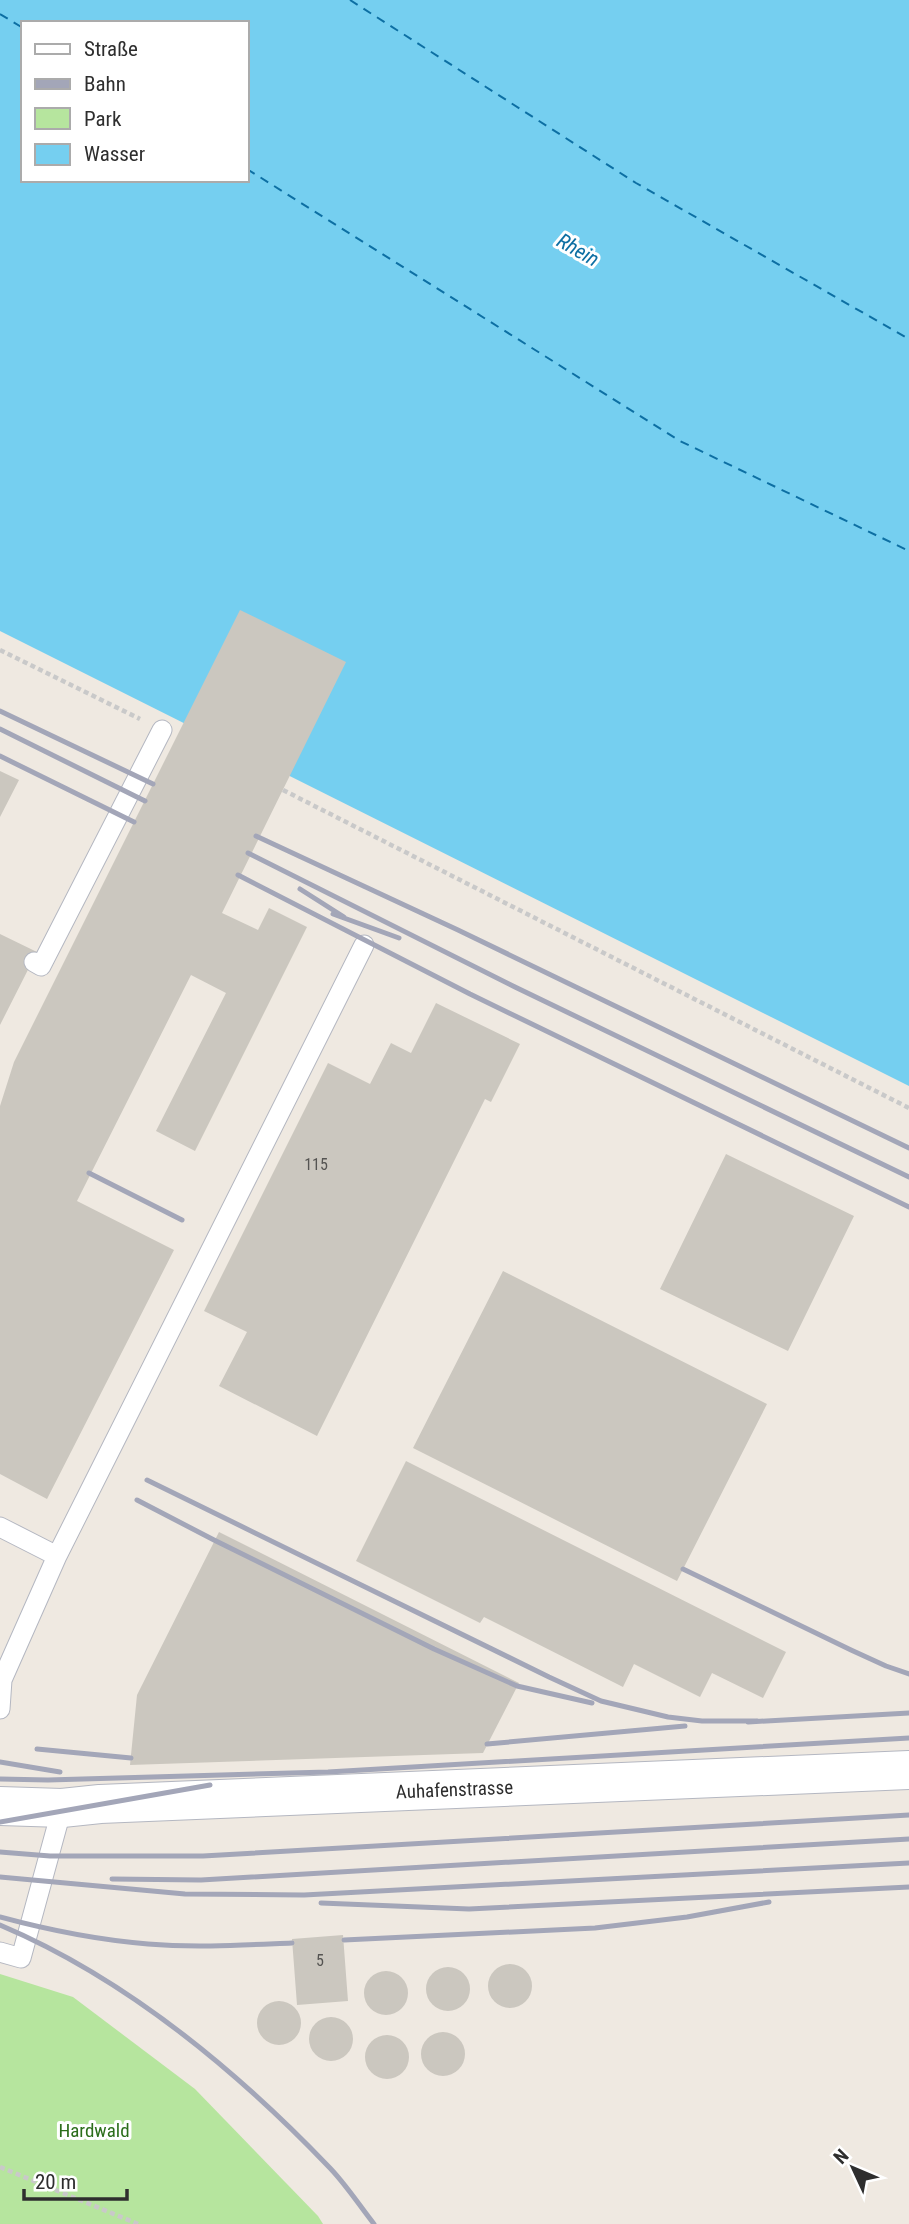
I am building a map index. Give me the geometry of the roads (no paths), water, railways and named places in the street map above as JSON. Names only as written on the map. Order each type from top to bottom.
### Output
[{"type":"street","name":"Auhafenstrasse","points":[[0,1806],[62,1808],[100,1804],[909,1770]]},
{"type":"lane","points":[[34,962],[41,966],[162,730]]},
{"type":"lane","points":[[0,1709],[2,1681],[57,1556],[364,945]]},
{"type":"lane","points":[[0,1527],[57,1556]]},
{"type":"lane","points":[[0,1952],[21,1958],[62,1808]]},
{"type":"water","name":"Rhein","points":[[0,0],[909,0],[909,1086],[0,631]]},
{"type":"railway","points":[[0,711],[153,784]]},
{"type":"railway","points":[[0,729],[145,801]]},
{"type":"railway","points":[[0,756],[134,822]]},
{"type":"railway","points":[[256,836],[458,930],[909,1148]]},
{"type":"railway","points":[[248,853],[515,987],[909,1177]]},
{"type":"railway","points":[[238,875],[470,994],[909,1207]]},
{"type":"railway","points":[[300,889],[344,917]]},
{"type":"railway","points":[[333,914],[399,938]]},
{"type":"railway","points":[[89,1173],[182,1220]]},
{"type":"railway","points":[[147,1480],[601,1701],[668,1717],[702,1721],[757,1721]]},
{"type":"railway","points":[[137,1500],[434,1649],[517,1686],[592,1703]]},
{"type":"railway","points":[[683,1569],[851,1650],[909,1674]]},
{"type":"railway","points":[[748,1722],[909,1713]]},
{"type":"railway","points":[[487,1744],[685,1726]]},
{"type":"railway","points":[[0,1779],[328,1772],[909,1738]]},
{"type":"railway","points":[[37,1749],[131,1758]]},
{"type":"railway","points":[[0,1762],[60,1772]]},
{"type":"railway","points":[[0,1822],[210,1785]]},
{"type":"railway","points":[[0,1852],[50,1856],[203,1856],[909,1815]]},
{"type":"railway","points":[[112,1879],[201,1880],[909,1839]]},
{"type":"railway","points":[[0,1877],[185,1894],[304,1895],[909,1863]]},
{"type":"railway","points":[[321,1903],[469,1909],[909,1887]]},
{"type":"railway","points":[[344,1940],[595,1928],[687,1917],[769,1902]]},
{"type":"railway","points":[[0,1917],[73,1934],[148,1944],[202,1946],[292,1943]]},
{"type":"railway","points":[[0,1925],[46,1946],[90,1971],[176,2029],[293,2130],[328,2166],[374,2224]]},
{"type":"park label","name":"Hardwald","points":[[94,2130]]}]
